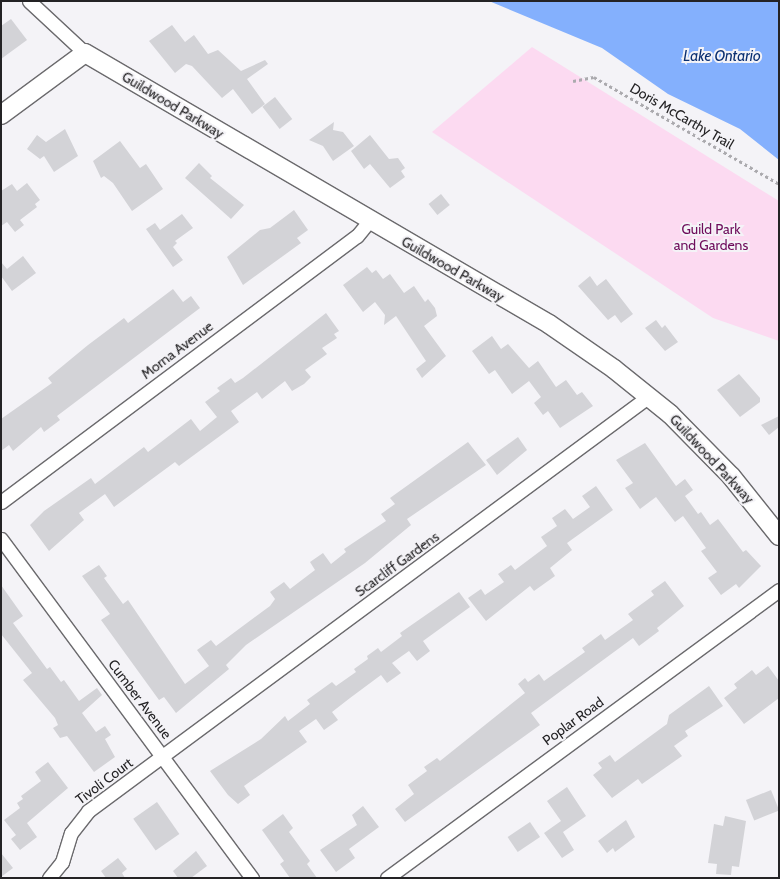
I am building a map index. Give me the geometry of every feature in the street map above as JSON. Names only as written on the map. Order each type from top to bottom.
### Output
[{"type":"street","points":[[1,115],[85,53],[29,1]]},
{"type":"street","name":"Guildwood Parkway","points":[[85,53],[369,221],[549,324],[649,396],[731,476],[779,536]]},
{"type":"street","name":"Morna Avenue","points":[[1,502],[357,236],[369,221]]},
{"type":"street","name":"Scarcliff Gardens","points":[[163,757],[649,396]]},
{"type":"street","name":"Cumber Avenue","points":[[1,539],[252,878]]},
{"type":"street","name":"Poplar Road","points":[[387,878],[779,590]]},
{"type":"street","name":"Tivoli Court","points":[[49,878],[62,862],[64,849],[77,823],[163,757]]},
{"type":"path","name":"Doris McCarthy Trail","points":[[573,81],[594,77],[779,184]]},
{"type":"green space","name":"Guild Park and Gardens","points":[[532,47],[779,201],[779,341],[713,318],[432,132]]},
{"type":"water","name":"Lake Ontario","points":[[489,1],[779,1],[779,160],[740,129],[668,94],[602,48]]},
{"type":"building","points":[[11,19],[27,40],[1,59],[1,26]]},
{"type":"building","points":[[172,25],[185,42],[194,35],[208,54],[218,50],[241,71],[265,60],[268,64],[247,79],[265,104],[252,114],[233,89],[222,98],[192,66],[186,64],[175,73],[149,41]]},
{"type":"building","points":[[275,97],[292,119],[280,129],[262,107]]},
{"type":"building","points":[[334,122],[333,130],[343,132],[354,146],[333,161],[323,146],[309,140]]},
{"type":"building","points":[[65,129],[78,156],[54,172],[44,156],[40,159],[27,149],[37,135],[46,142]]},
{"type":"building","points":[[370,135],[389,159],[398,158],[405,168],[401,171],[405,177],[390,188],[370,164],[364,169],[351,151]]},
{"type":"building","points":[[120,141],[140,168],[146,164],[163,189],[132,211],[113,183],[104,176],[101,178],[93,161]]},
{"type":"building","points":[[199,163],[212,176],[210,178],[244,205],[231,219],[185,178]]},
{"type":"building","points":[[27,183],[40,200],[35,204],[37,207],[20,220],[24,225],[15,232],[7,222],[1,226],[1,191],[12,184],[17,191]]},
{"type":"building","points":[[441,194],[450,205],[437,215],[429,204]]},
{"type":"building","points":[[294,210],[308,230],[297,238],[301,243],[243,285],[227,257],[260,230],[270,228]]},
{"type":"building","points":[[182,214],[193,228],[175,241],[177,243],[173,247],[183,260],[173,267],[146,229],[155,223],[160,230]]},
{"type":"building","points":[[23,256],[36,273],[12,291],[1,276],[1,262],[7,269]]},
{"type":"building","points":[[367,267],[372,273],[376,270],[383,279],[390,274],[404,293],[414,286],[425,302],[428,299],[435,308],[437,316],[424,326],[446,356],[422,378],[416,369],[426,361],[396,316],[384,325],[385,315],[375,302],[363,312],[343,285]]},
{"type":"building","points":[[590,276],[597,286],[606,279],[633,314],[621,323],[615,315],[608,320],[578,286]]},
{"type":"building","points":[[173,289],[183,302],[191,296],[200,308],[57,416],[60,420],[44,432],[41,427],[13,451],[9,445],[1,451],[1,419],[52,383],[48,378],[88,345],[124,318],[128,323]]},
{"type":"building","points":[[326,313],[339,331],[334,334],[337,338],[322,348],[327,354],[305,370],[311,377],[304,384],[292,391],[285,381],[262,399],[257,392],[231,411],[239,422],[179,466],[175,462],[114,507],[105,494],[79,513],[84,520],[49,551],[30,525],[44,511],[91,478],[95,484],[144,447],[148,452],[191,419],[200,431],[217,417],[205,402],[220,391],[217,388],[231,378],[235,383],[243,378]]},
{"type":"building","points":[[656,320],[662,328],[665,325],[678,342],[665,351],[645,328]]},
{"type":"building","points":[[492,336],[501,349],[508,344],[529,368],[538,361],[556,387],[566,380],[577,395],[582,392],[593,406],[560,428],[548,411],[543,415],[534,403],[541,397],[529,381],[512,394],[495,370],[489,374],[472,351]]},
{"type":"building","points":[[739,374],[760,398],[760,402],[740,417],[717,390]]},
{"type":"building","points":[[779,416],[779,427],[769,435],[761,425]]},
{"type":"building","points":[[518,437],[527,450],[497,475],[486,460]]},
{"type":"building","points":[[468,442],[486,465],[407,519],[411,525],[365,563],[246,645],[226,665],[229,669],[176,713],[164,697],[159,700],[101,620],[110,614],[82,576],[99,565],[107,576],[104,578],[123,604],[128,600],[185,684],[209,666],[197,650],[211,640],[216,646],[270,606],[275,599],[270,592],[284,582],[290,589],[315,570],[310,562],[323,553],[331,564],[346,552],[344,549],[386,521],[381,514],[395,504],[390,498]]},
{"type":"building","points":[[645,443],[676,486],[685,479],[693,490],[685,496],[698,514],[701,512],[710,525],[718,519],[743,552],[746,550],[761,566],[739,588],[736,584],[721,595],[708,578],[717,572],[701,551],[706,548],[683,516],[675,522],[656,497],[640,509],[625,488],[633,483],[616,460]]},
{"type":"building","points":[[596,486],[613,510],[567,543],[572,550],[550,568],[555,576],[534,591],[530,586],[486,621],[468,598],[481,589],[485,595],[504,582],[498,574],[511,565],[515,570],[547,546],[541,537],[557,526],[552,518],[565,509],[573,519],[590,507],[582,496]]},
{"type":"building","points":[[665,581],[684,606],[657,628],[659,631],[639,646],[633,638],[531,713],[540,725],[405,822],[395,809],[414,794],[408,785],[427,771],[424,767],[437,758],[440,761],[525,693],[518,684],[525,678],[528,682],[539,674],[544,681],[585,652],[582,648],[601,634],[605,640],[633,620],[628,614],[654,595],[651,591]]},
{"type":"building","points":[[1,585],[23,616],[13,623],[47,669],[50,667],[61,682],[64,680],[79,701],[97,688],[102,695],[82,713],[96,732],[105,726],[111,735],[105,739],[115,757],[94,772],[67,736],[60,738],[53,728],[58,725],[55,718],[23,680],[32,673],[1,634]]},
{"type":"building","points":[[459,592],[470,607],[423,641],[430,651],[417,661],[409,651],[392,663],[401,673],[387,683],[381,675],[332,712],[338,720],[324,730],[316,719],[299,731],[307,742],[244,786],[250,795],[238,804],[228,795],[210,771],[261,739],[285,716],[288,721],[310,704],[307,700],[332,682],[336,686],[356,672],[354,669],[368,659],[367,656],[378,648],[381,652],[402,636],[400,633]]},
{"type":"building","points":[[768,666],[779,681],[779,698],[744,724],[724,698],[737,688],[734,684],[752,670],[756,675]]},
{"type":"building","points":[[709,686],[723,706],[685,731],[688,736],[674,746],[682,756],[642,784],[638,779],[612,798],[593,775],[602,768],[598,763],[610,755],[615,762],[667,724],[669,715]]},
{"type":"building","points":[[48,762],[68,788],[27,823],[37,837],[20,850],[11,839],[16,835],[4,820],[20,808],[17,803],[23,799],[21,796],[41,781],[35,772]]},
{"type":"building","points":[[567,787],[586,816],[563,832],[574,850],[562,858],[544,833],[561,821],[547,801]]},
{"type":"building","points":[[771,790],[779,810],[754,821],[746,800]]},
{"type":"building","points":[[157,802],[179,834],[156,851],[133,819]]},
{"type":"building","points":[[363,806],[379,827],[349,849],[355,858],[336,872],[320,850],[357,825],[352,815]]},
{"type":"building","points":[[283,814],[293,828],[289,832],[310,861],[307,864],[317,878],[290,878],[280,864],[284,861],[262,830]]},
{"type":"building","points":[[725,816],[746,821],[739,867],[732,866],[731,875],[716,874],[717,864],[708,863],[714,824],[723,826]]},
{"type":"building","points":[[626,820],[635,837],[615,852],[613,848],[607,853],[598,841]]},
{"type":"building","points":[[530,822],[540,837],[518,852],[508,837]]},
{"type":"building","points":[[196,851],[207,866],[191,878],[178,878],[173,871]]},
{"type":"building","points":[[1,853],[13,868],[1,877]]},
{"type":"building","points":[[118,858],[127,869],[122,873],[125,878],[106,878],[101,871]]}]
